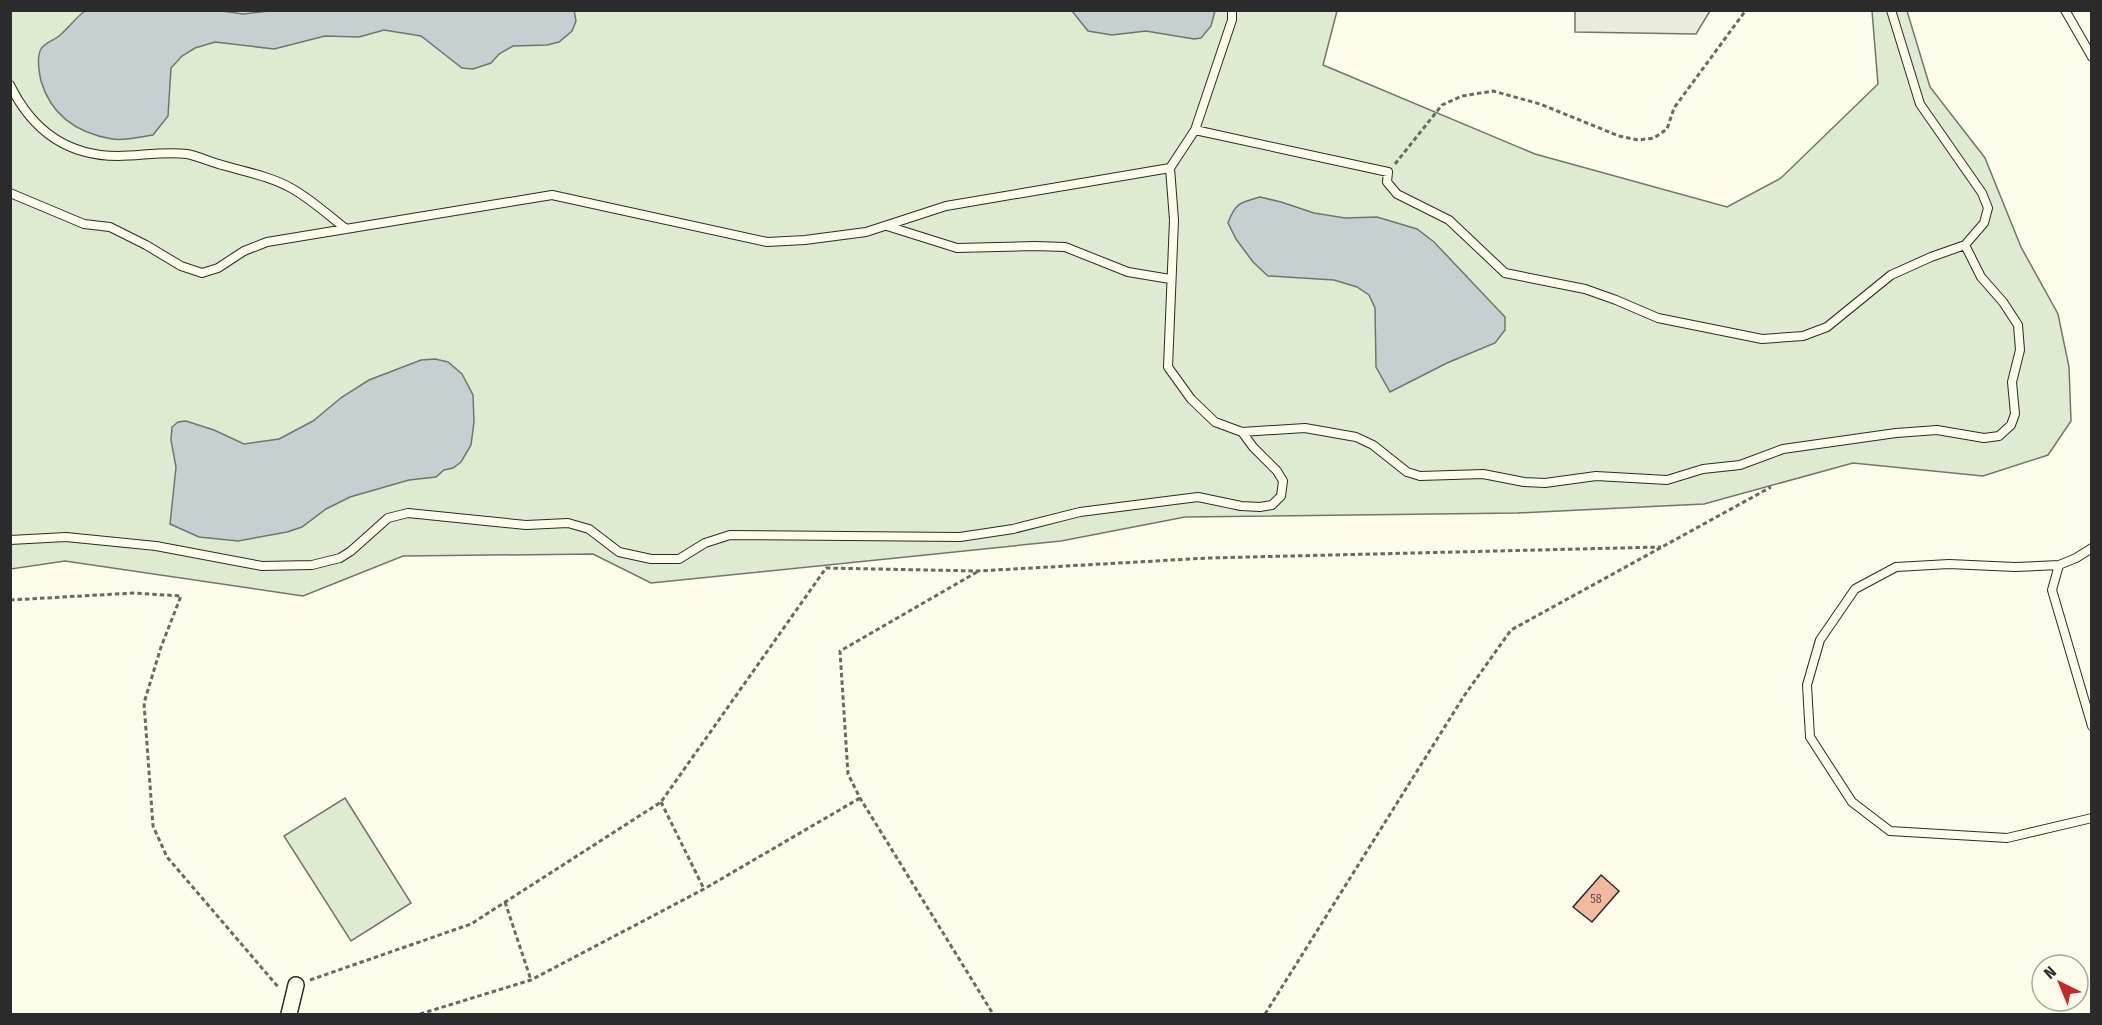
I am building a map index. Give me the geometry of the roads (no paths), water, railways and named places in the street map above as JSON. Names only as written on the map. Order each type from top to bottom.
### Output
[{"type":"street","points":[[289,1014],[296,985]]},
{"type":"lane","points":[[1232,10],[1232,20],[1195,130],[1170,168],[1174,220],[1168,367],[1191,399],[1215,422],[1242,432],[1305,428],[1356,437],[1373,445],[1407,472],[1420,476],[1483,474],[1524,482],[1545,483],[1596,476],[1666,480],[1703,469],[1740,465],[1783,449],[1896,433],[1937,430],[1984,438],[1999,436],[2011,425],[2015,414],[2012,382],[2020,350],[2018,325],[2003,302],[1981,278],[1965,246]]},
{"type":"lane","points":[[1195,130],[1388,172],[1387,182],[1396,194],[1449,220],[1505,273],[1585,289],[1658,318],[1762,339],[1803,336],[1827,327],[1892,275],[1931,257],[1965,246],[1984,223],[1988,208],[1982,194],[1920,104],[1892,10]]},
{"type":"lane","points":[[2065,10],[2091,57]]},
{"type":"lane","points":[[10,85],[24,111],[40,128],[74,149],[116,156],[187,154],[289,187],[305,196],[346,229]]},
{"type":"lane","points":[[10,193],[84,224],[110,227],[146,244],[182,266],[202,273],[218,268],[244,251],[267,242],[552,195],[766,242],[805,240],[866,232],[946,207],[1170,168]]},
{"type":"lane","points":[[887,225],[957,249],[1065,247],[1128,272],[1170,279]]},
{"type":"lane","points":[[10,540],[66,537],[156,546],[272,566],[312,565],[340,558],[388,518],[408,513],[526,525],[568,523],[589,529],[620,552],[651,560],[679,559],[705,543],[730,535],[960,537],[1012,529],[1080,512],[1198,497],[1241,506],[1272,505],[1281,496],[1283,481],[1277,471],[1253,447],[1242,432]]},
{"type":"lane","points":[[2091,548],[2059,565],[2015,567],[1949,564],[1896,567],[1855,589],[1820,640],[1807,685],[1810,736],[1852,802],[1890,831],[2007,838],[2091,818]]},
{"type":"lane","points":[[2059,565],[2052,590],[2091,726]]}]
